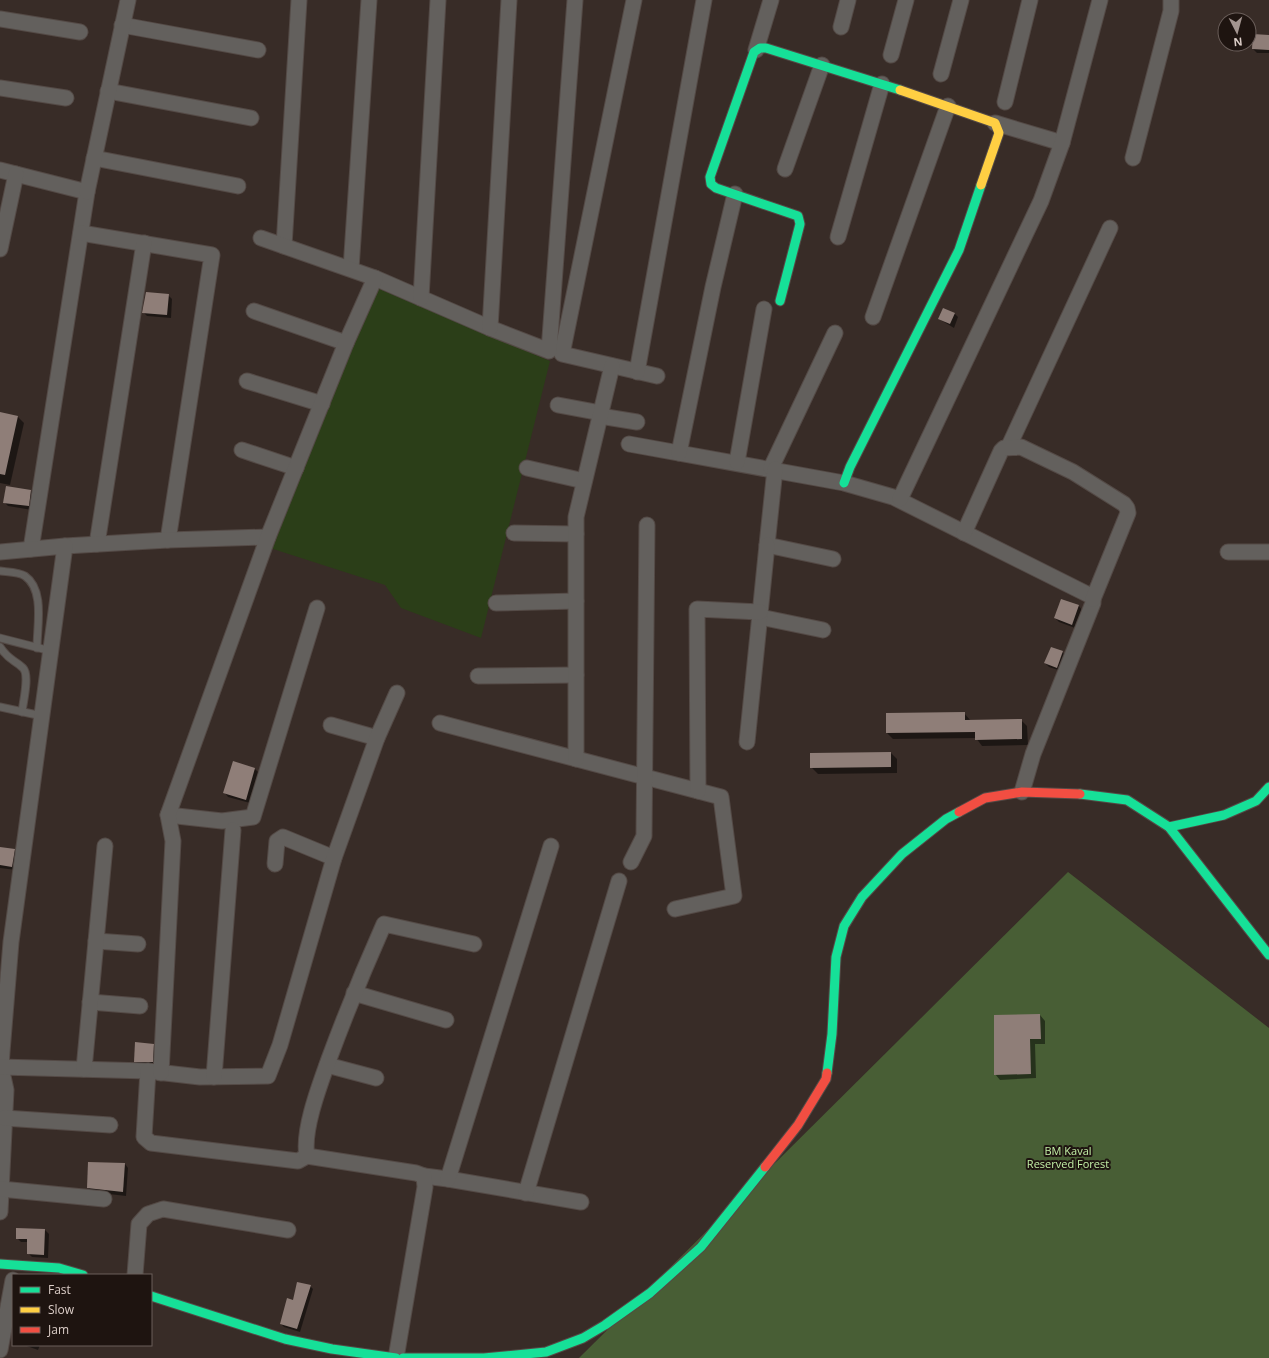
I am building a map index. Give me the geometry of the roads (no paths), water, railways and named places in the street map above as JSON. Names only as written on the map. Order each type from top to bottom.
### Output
[{"type":"main road","points":[[780,301],[800,220],[795,214],[713,186],[710,172],[756,50],[766,48],[822,65],[995,123],[999,133],[959,250],[850,467],[844,483]]},
{"type":"main road","points":[[1169,827],[1224,815],[1256,801],[1269,787]]},
{"type":"main road","points":[[403,1358],[484,1358],[546,1352],[583,1338],[605,1325],[650,1293],[701,1247],[798,1125],[826,1079],[832,1034],[836,958],[844,926],[862,897],[902,854],[946,819],[985,798],[1022,792],[1066,792],[1127,800],[1169,827],[1269,955]]},
{"type":"main road","points":[[0,1264],[15,1270],[59,1268],[80,1274]]},
{"type":"main road","points":[[152,1296],[285,1339],[332,1349],[396,1358]]},
{"type":"street","points":[[31,549],[87,192],[128,0]]},
{"type":"street","points":[[284,246],[299,0]]},
{"type":"street","points":[[351,269],[369,0]]},
{"type":"street","points":[[421,298],[438,0]]},
{"type":"street","points":[[490,328],[508,0]]},
{"type":"street","points":[[261,238],[375,278],[490,328],[549,351],[575,0]]},
{"type":"street","points":[[634,0],[562,354],[657,376]]},
{"type":"street","points":[[637,372],[704,0]]},
{"type":"street","points":[[756,50],[771,0]]},
{"type":"street","points":[[841,27],[848,0]]},
{"type":"street","points":[[891,55],[906,0]]},
{"type":"street","points":[[941,74],[961,0]]},
{"type":"street","points":[[1005,102],[1030,0]]},
{"type":"street","points":[[900,499],[1041,201],[1062,143],[1100,0]]},
{"type":"street","points":[[1133,158],[1171,11],[1172,0]]},
{"type":"street","points":[[0,20],[80,32]]},
{"type":"street","points":[[122,25],[258,50]]},
{"type":"street","points":[[785,169],[822,65]]},
{"type":"street","points":[[838,237],[882,84]]},
{"type":"street","points":[[0,88],[66,98]]},
{"type":"street","points":[[108,91],[251,118]]},
{"type":"street","points":[[873,317],[948,106]]},
{"type":"street","points":[[995,123],[1062,143]]},
{"type":"street","points":[[94,158],[238,186]]},
{"type":"street","points":[[0,170],[87,192]]},
{"type":"street","points":[[0,249],[16,174]]},
{"type":"street","points":[[679,452],[713,287],[735,194]]},
{"type":"street","points":[[964,533],[1001,452],[1009,446],[1110,228]]},
{"type":"street","points":[[81,233],[212,255],[168,540]]},
{"type":"street","points":[[97,544],[144,243]]},
{"type":"street","points":[[375,278],[346,343],[268,537],[168,815],[173,841],[155,1072],[144,1138],[151,1143],[298,1161],[307,1156],[416,1173],[424,1176],[448,1178],[581,1202]]},
{"type":"street","points":[[737,462],[764,309]]},
{"type":"street","points":[[254,311],[346,343]]},
{"type":"street","points":[[746,742],[767,545],[773,469],[835,333]]},
{"type":"street","points":[[576,759],[576,517],[612,366]]},
{"type":"street","points":[[247,381],[322,404]]},
{"type":"street","points":[[558,405],[637,422]]},
{"type":"street","points":[[630,444],[737,462],[844,483],[900,499],[1093,599]]},
{"type":"street","points":[[1009,446],[1021,447],[1073,472],[1127,508],[1128,518],[1093,599],[1093,603],[1033,754],[1022,792]]},
{"type":"street","points":[[242,450],[296,468]]},
{"type":"street","points":[[527,468],[584,481]]},
{"type":"street","points":[[631,862],[644,836],[647,524]]},
{"type":"street","points":[[514,533],[576,534]]},
{"type":"street","points":[[0,552],[65,546],[168,540],[268,537]]},
{"type":"street","points":[[767,545],[833,559]]},
{"type":"street","points":[[0,1212],[6,1090],[0,1067],[11,942],[42,716],[44,649],[65,546]]},
{"type":"street","points":[[1228,552],[1269,552]]},
{"type":"street","points":[[496,603],[576,601]]},
{"type":"street","points":[[168,815],[222,821],[253,817],[317,608]]},
{"type":"street","points":[[698,791],[697,609],[760,614],[823,630]]},
{"type":"street","points":[[478,676],[576,675]]},
{"type":"street","points":[[0,1067],[155,1072],[214,1077],[268,1076],[271,1072],[334,858],[377,738],[397,693]]},
{"type":"street","points":[[440,723],[721,797],[734,896],[675,909]]},
{"type":"street","points":[[331,725],[377,738]]},
{"type":"street","points":[[214,1077],[233,830]]},
{"type":"street","points":[[275,864],[277,841],[283,837],[334,858]]},
{"type":"street","points":[[84,1069],[106,846]]},
{"type":"street","points":[[448,1178],[551,846]]},
{"type":"street","points":[[526,1193],[619,881]]},
{"type":"street","points":[[307,1156],[306,1147],[314,1101],[354,993],[384,924],[474,944]]},
{"type":"street","points":[[96,941],[138,944]]},
{"type":"street","points":[[354,993],[446,1020]]},
{"type":"street","points":[[90,1002],[140,1006]]},
{"type":"street","points":[[327,1065],[376,1078]]},
{"type":"street","points":[[4,1118],[110,1125]]},
{"type":"street","points":[[396,1358],[425,1187],[424,1176]]},
{"type":"street","points":[[1,1189],[104,1199]]},
{"type":"street","points":[[135,1274],[139,1224],[148,1214],[163,1209],[288,1230]]},
{"type":"street","points":[[0,1350],[12,1285]]},
{"type":"lane","points":[[0,571],[24,575],[35,586],[44,649],[0,638]]},
{"type":"lane","points":[[0,647],[7,657],[23,668],[27,675],[22,712]]},
{"type":"lane","points":[[0,707],[42,716]]},
{"type":"park label","name":"BM Kaval Reserved Forest","points":[[1068,1156]]}]
